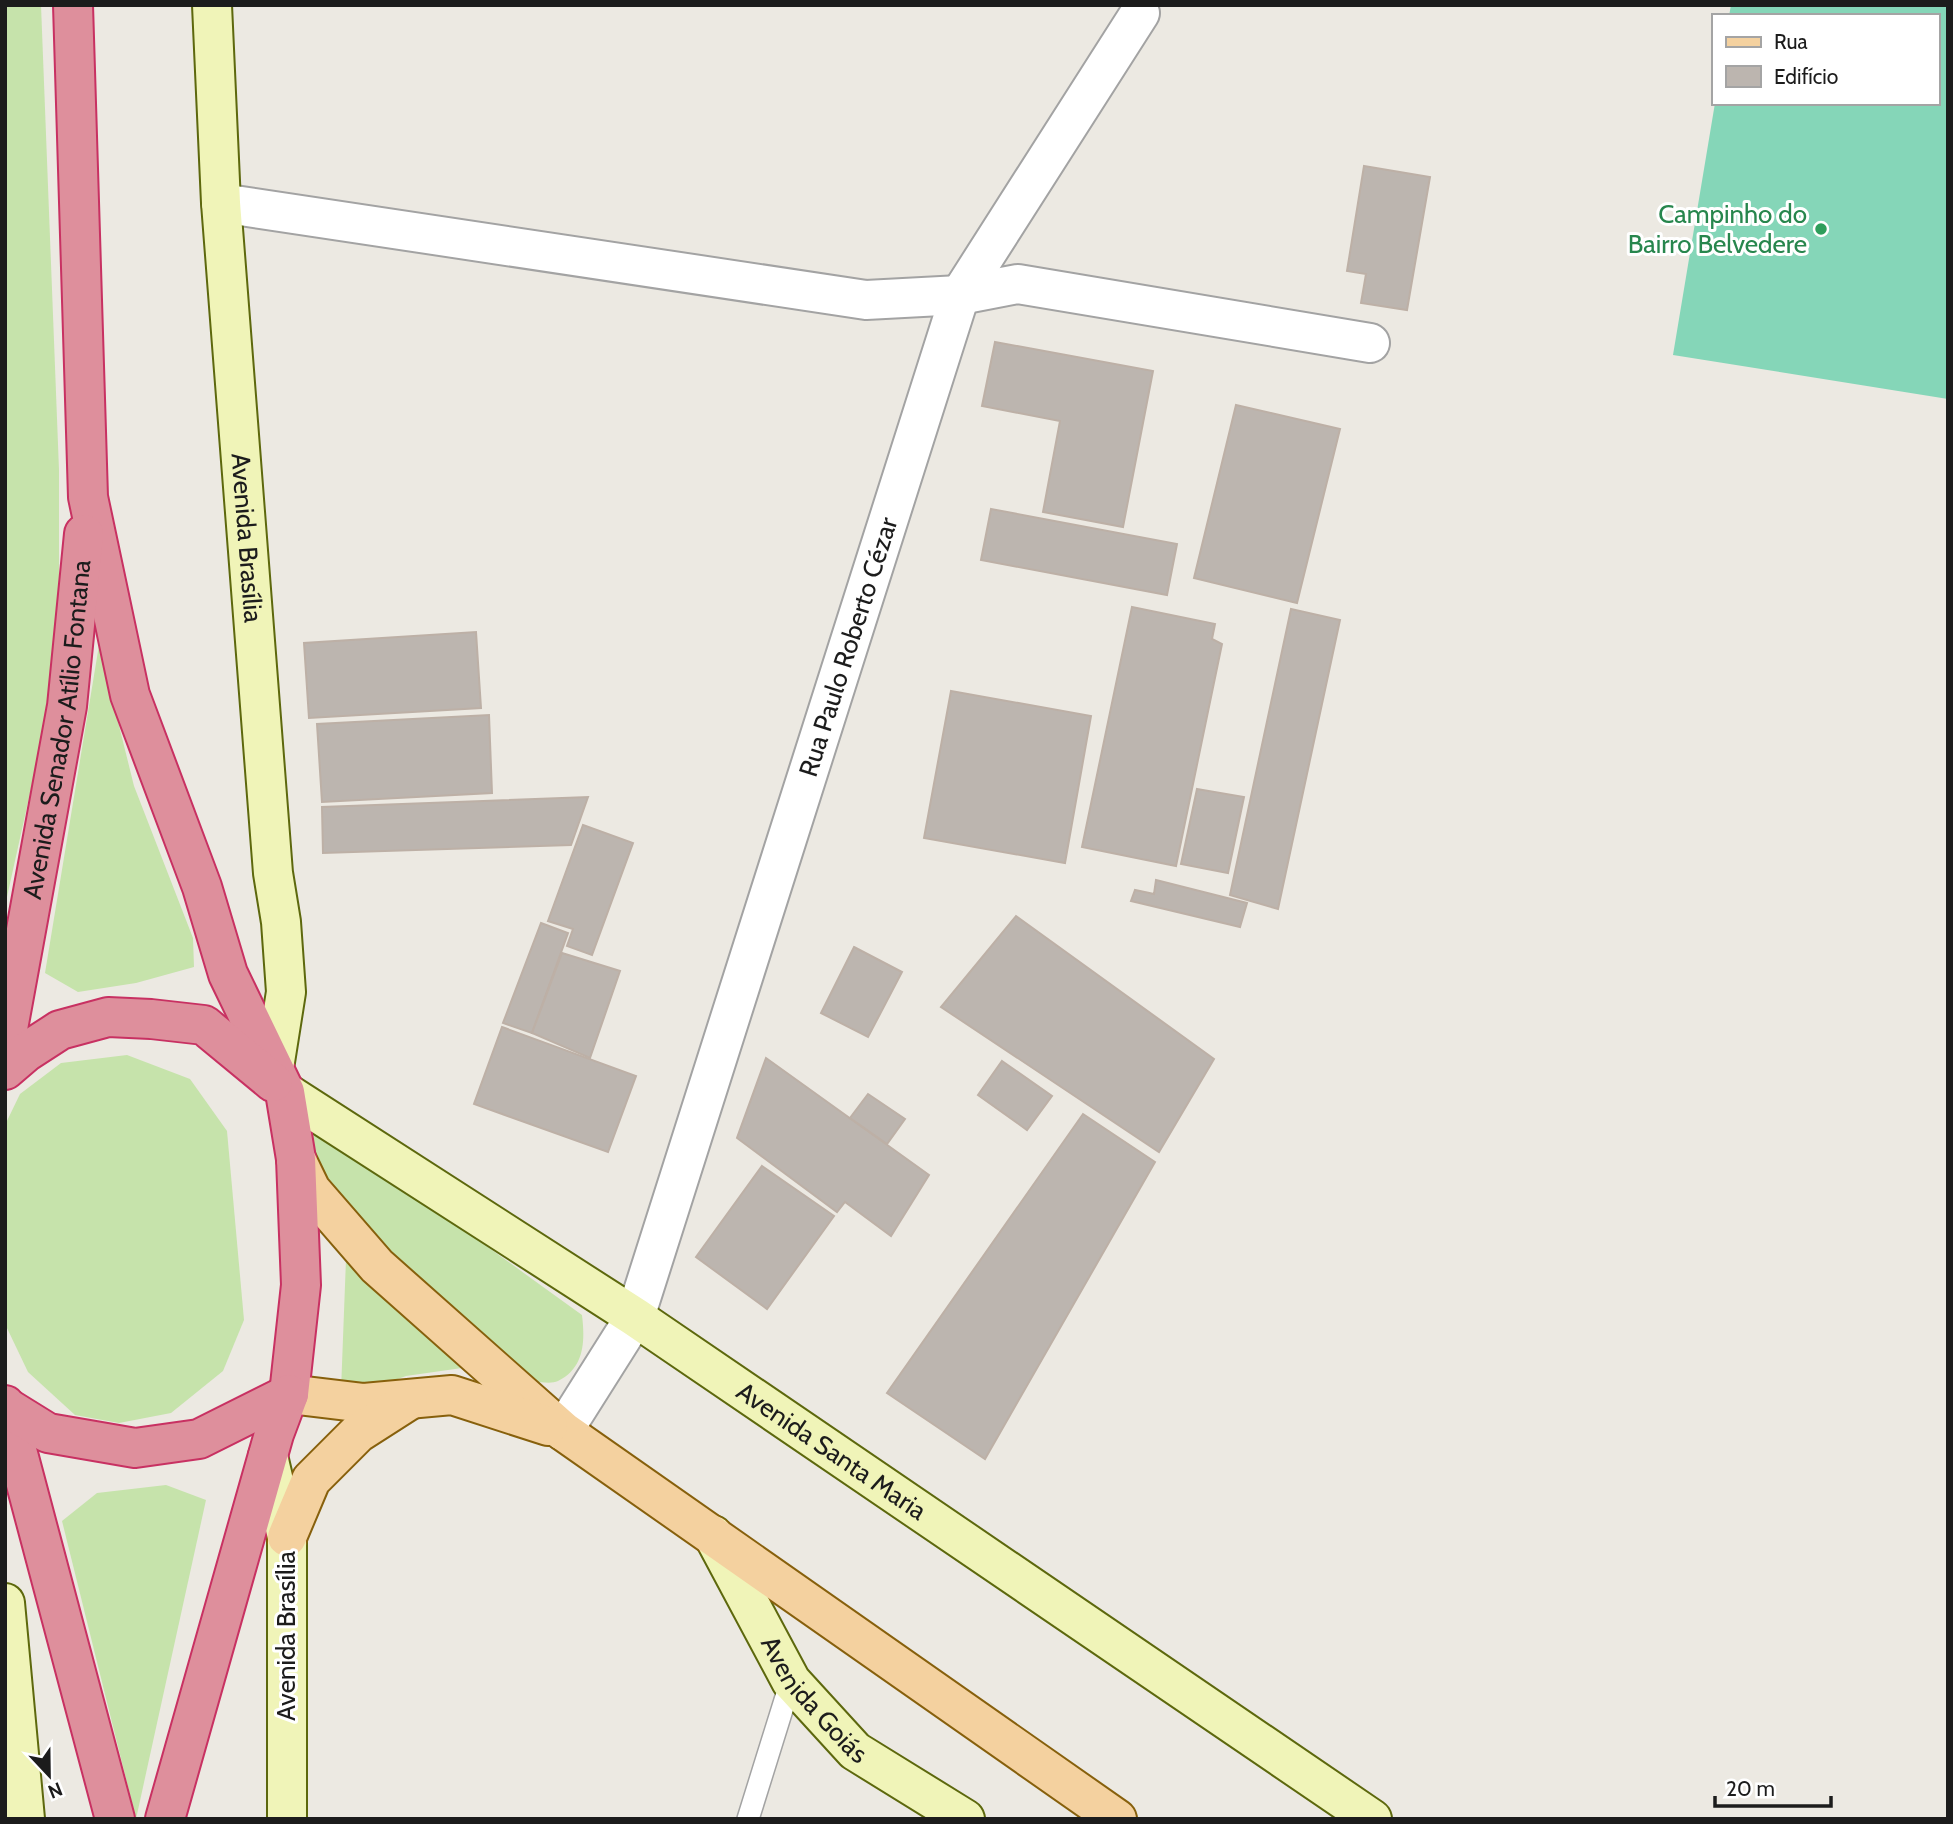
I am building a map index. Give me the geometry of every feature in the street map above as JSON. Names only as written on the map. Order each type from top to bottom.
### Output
[{"type":"highway","points":[[73,5],[88,497],[130,695],[202,887],[228,974],[280,1080],[296,1159],[301,1285],[289,1394],[268,1456],[165,1819]]},
{"type":"highway","name":"Avenida Senador Atílio Fontana","points":[[5,1045],[67,706],[88,497]]},
{"type":"highway","points":[[5,1070],[26,1052],[60,1030],[108,1017],[204,1025],[280,1080]]},
{"type":"highway","points":[[6,1406],[48,1433],[135,1448],[199,1439],[289,1394]]},
{"type":"highway","points":[[6,1406],[115,1819]]},
{"type":"main road","points":[[296,1159],[311,1190],[377,1266],[563,1431],[1117,1819]]},
{"type":"main road","points":[[289,1394],[364,1403],[453,1395],[563,1431]]},
{"type":"main road","points":[[287,1537],[312,1480],[358,1433],[411,1399]]},
{"type":"street","name":"Avenida Brasília","points":[[212,5],[221,203],[273,873],[281,922],[286,992],[280,1080]]},
{"type":"street","name":"Rua Paulo Roberto Cézar","points":[[563,1431],[635,1317],[960,295],[1140,13]]},
{"type":"street","points":[[221,203],[866,300],[960,295],[1018,284],[1370,343]]},
{"type":"street","name":"Avenida Santa Maria","points":[[280,1080],[635,1317],[1372,1819]]},
{"type":"street","name":"Avenida Brasília","points":[[268,1456],[287,1537],[287,1819]]},
{"type":"street","name":"Avenida Goiás","points":[[713,1535],[791,1681],[855,1751],[965,1819]]},
{"type":"street","points":[[5,1603],[25,1819]]},
{"type":"lane","points":[[748,1819],[791,1681]]},
{"type":"green space","points":[[5,5],[41,5],[59,470],[59,577],[55,680],[5,906]]},
{"type":"green space","name":"Campinho do Bairro Belvedere","points":[[1731,5],[1948,5],[1948,399],[1673,355],[1715,105],[1939,105],[1939,14],[1729,14]]},
{"type":"green space","points":[[99,645],[134,786],[193,938],[194,967],[136,983],[78,992],[45,973]]},
{"type":"green space","points":[[127,1055],[190,1079],[227,1131],[244,1320],[223,1371],[171,1413],[119,1423],[75,1415],[28,1372],[6,1326],[5,1125],[20,1094],[61,1063]]},
{"type":"green space","points":[[320,1126],[582,1315],[583,1343],[574,1369],[556,1382],[535,1382],[388,1261],[309,1161],[313,1136]]},
{"type":"green space","points":[[346,1259],[483,1365],[406,1376],[356,1394],[341,1391]]},
{"type":"green space","points":[[166,1485],[206,1500],[136,1819],[62,1521],[97,1493]]},
{"type":"building","points":[[1364,166],[1430,177],[1407,310],[1361,303],[1366,274],[1347,271]]},
{"type":"building","points":[[995,342],[1153,371],[1123,527],[1043,512],[1060,421],[982,406]]},
{"type":"building","points":[[1236,405],[1340,429],[1297,603],[1194,578]]},
{"type":"building","points":[[991,509],[1177,544],[1167,595],[981,560]]},
{"type":"building","points":[[1132,607],[1215,624],[1212,639],[1222,644],[1176,866],[1082,847]]},
{"type":"building","points":[[1291,609],[1340,620],[1278,909],[1230,895]]},
{"type":"building","points":[[476,632],[481,708],[309,718],[304,643]]},
{"type":"building","points":[[951,691],[1091,716],[1065,863],[924,838]]},
{"type":"building","points":[[489,715],[492,793],[322,802],[317,724]]},
{"type":"building","points":[[1197,789],[1244,797],[1228,873],[1181,864]]},
{"type":"building","points":[[588,797],[571,845],[323,853],[322,807]]},
{"type":"building","points":[[583,825],[633,843],[592,955],[567,946],[573,929],[548,921]]},
{"type":"building","points":[[1156,880],[1247,903],[1240,927],[1131,901],[1135,890],[1154,894]]},
{"type":"building","points":[[1016,916],[1214,1059],[1159,1152],[941,1007]]},
{"type":"building","points":[[541,923],[568,933],[532,1033],[503,1023]]},
{"type":"building","points":[[854,947],[902,972],[868,1037],[821,1013]]},
{"type":"building","points":[[562,953],[620,971],[590,1058],[532,1033]]},
{"type":"building","points":[[502,1027],[636,1076],[608,1152],[474,1104]]},
{"type":"building","points":[[766,1058],[929,1175],[891,1236],[845,1202],[837,1212],[737,1138]]},
{"type":"building","points":[[1002,1061],[1052,1096],[1027,1130],[978,1095]]},
{"type":"building","points":[[868,1094],[905,1119],[887,1144],[850,1118]]},
{"type":"building","points":[[1083,1114],[1155,1162],[985,1459],[887,1393]]},
{"type":"building","points":[[762,1166],[834,1216],[767,1309],[696,1257]]},
{"type":"place","name":"Campinho do Bairro Belvedere","points":[[1821,229]]}]
